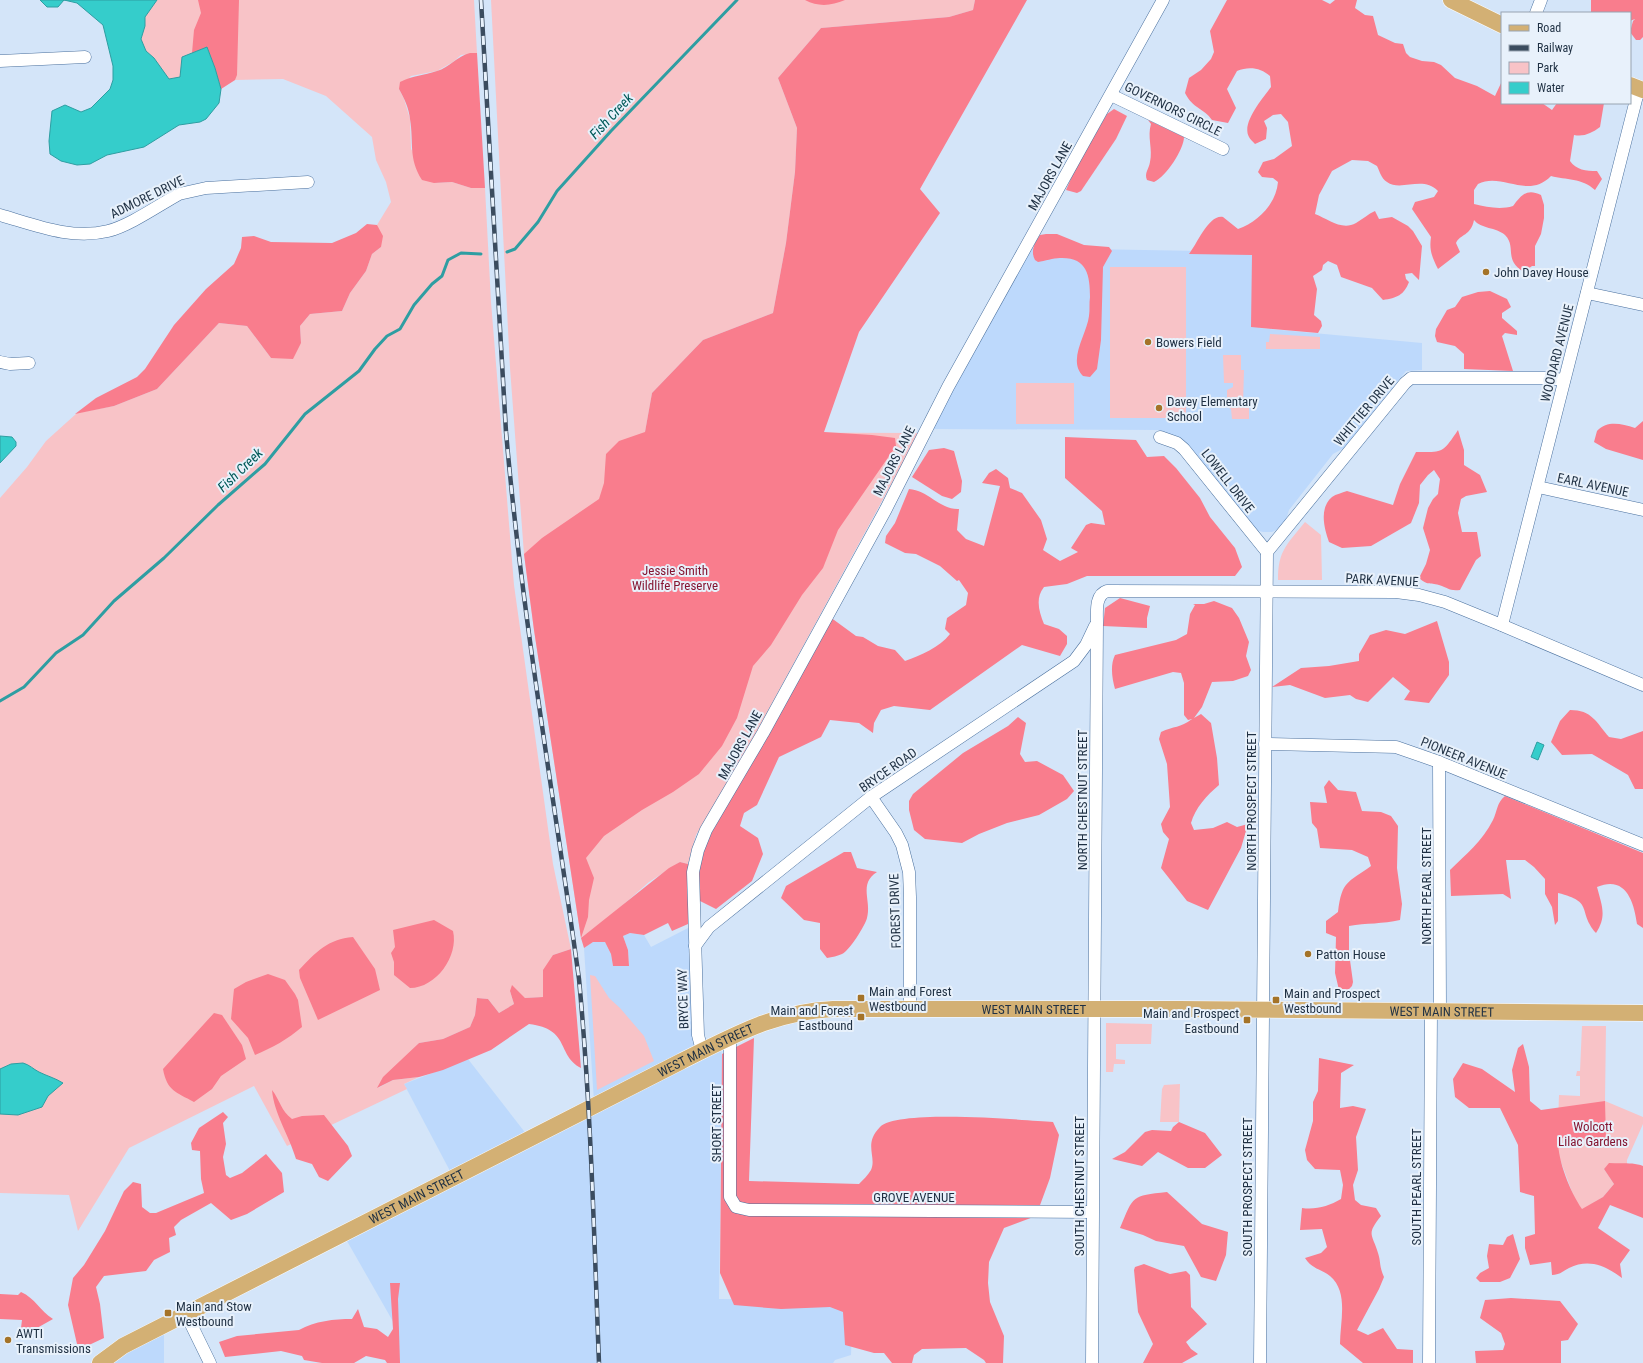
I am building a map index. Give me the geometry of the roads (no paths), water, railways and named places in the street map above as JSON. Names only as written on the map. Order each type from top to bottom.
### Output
[{"type":"main road","points":[[1451,0],[1501,25]]},
{"type":"main road","name":"WEST MAIN STREET","points":[[100,1363],[123,1346],[702,1051],[730,1037],[776,1018],[814,1010],[910,1009],[1436,1010],[1643,1013]]},
{"type":"street","name":"MAJORS LANE","points":[[695,946],[693,872],[698,850],[706,830],[763,733],[886,509],[948,387],[1111,95],[1162,0]]},
{"type":"street","points":[[1536,12],[1541,0]]},
{"type":"street","points":[[0,61],[85,57]]},
{"type":"street","name":"WOODARD AVENUE","points":[[1502,625],[1587,293],[1637,88]]},
{"type":"street","name":"GOVERNORS CIRCLE","points":[[1111,95],[1223,149]]},
{"type":"street","name":"ADMORE DRIVE","points":[[0,215],[61,233],[79,235],[90,234],[109,231],[179,194],[190,190],[308,182]]},
{"type":"street","points":[[1587,293],[1643,305]]},
{"type":"street","points":[[0,362],[10,364],[28,363]]},
{"type":"street","name":"WHITTIER DRIVE","points":[[1267,552],[1350,449],[1405,383],[1411,378],[1533,378],[1564,380]]},
{"type":"street","name":"LOWELL DRIVE","points":[[1160,437],[1176,443],[1184,449],[1267,552]]},
{"type":"street","name":"EARL AVENUE","points":[[1538,487],[1643,510]]},
{"type":"street","points":[[1266,591],[1267,552]]},
{"type":"street","name":"PARK AVENUE","points":[[1102,593],[1107,591],[1266,591],[1408,593],[1437,599],[1643,685]]},
{"type":"street","name":"NORTH PROSPECT STREET","points":[[1263,1010],[1266,591]]},
{"type":"street","name":"NORTH CHESTNUT STREET","points":[[1094,1009],[1097,622],[1098,598],[1102,593]]},
{"type":"street","name":"BRYCE ROAD","points":[[695,946],[709,927],[871,797],[1074,661],[1086,645],[1097,622]]},
{"type":"street","points":[[1074,661],[1085,658],[1090,660],[1097,669]]},
{"type":"street","name":"PIONEER AVENUE","points":[[1265,744],[1384,745],[1407,750],[1643,845]]},
{"type":"street","name":"NORTH PEARL STREET","points":[[1436,1010],[1439,762]]},
{"type":"street","name":"FOREST DRIVE","points":[[871,797],[896,833],[902,845],[909,872],[910,1009]]},
{"type":"street","name":"BRYCE WAY","points":[[695,946],[698,1035],[702,1051]]},
{"type":"street","name":"SOUTH CHESTNUT STREET","points":[[1092,1363],[1094,1009]]},
{"type":"street","name":"SOUTH PROSPECT STREET","points":[[1260,1363],[1263,1010]]},
{"type":"street","name":"SOUTH PEARL STREET","points":[[1429,1363],[1436,1010]]},
{"type":"street","name":"SHORT STREET","points":[[730,1037],[730,1197],[736,1207]]},
{"type":"street","name":"GROVE AVENUE","points":[[736,1207],[749,1210],[1092,1212]]},
{"type":"street","points":[[186,1314],[210,1363]]},
{"type":"water","points":[[40,0],[64,0],[58,7],[47,7]]},
{"type":"water","points":[[64,0],[157,0],[145,17],[145,26],[141,39],[146,51],[154,58],[169,79],[180,77],[182,57],[207,47],[221,89],[219,103],[206,119],[200,122],[179,125],[144,147],[107,155],[90,164],[77,165],[61,161],[50,154],[49,141],[52,111],[65,105],[81,112],[91,108],[110,89],[113,80],[113,66],[103,25],[77,3]]},
{"type":"water","points":[[0,436],[12,437],[16,442],[16,446],[0,463]]},
{"type":"water","points":[[1537,742],[1544,745],[1538,760],[1531,757]]},
{"type":"water","points":[[23,1063],[63,1083],[48,1096],[42,1107],[18,1115],[0,1114],[0,1069],[11,1064]]},
{"type":"waterway","name":"Fish Creek","points":[[507,252],[515,249],[538,222],[557,191],[611,131],[737,0]]},
{"type":"waterway","name":"Fish Creek","points":[[0,701],[24,687],[56,653],[83,635],[114,601],[164,558],[218,505],[265,464],[305,414],[359,371],[375,349],[387,336],[400,329],[414,305],[432,284],[442,276],[448,260],[461,253],[481,254]]},
{"type":"railway","points":[[481,0],[506,432],[521,570],[539,706],[579,979],[589,1123],[599,1363]]},
{"type":"place","name":"John Davey House","points":[[1486,272]]},
{"type":"place","name":"Bowers Field","points":[[1148,342]]},
{"type":"place","name":"Davey Elementary School","points":[[1159,408]]},
{"type":"place","name":"Patton House","points":[[1308,954]]},
{"type":"place","name":"Main and Forest Westbound","points":[[861,998]]},
{"type":"place","name":"Main and Prospect Westbound","points":[[1276,1000]]},
{"type":"place","name":"Main and Forest Eastbound","points":[[861,1017]]},
{"type":"place","name":"Main and Prospect Eastbound","points":[[1247,1020]]},
{"type":"place","name":"Main and Stow Westbound","points":[[168,1313]]},
{"type":"place","name":"AWTI Transmissions","points":[[8,1340]]},
{"type":"park label","name":"Jessie Smith Wildlife Preserve","points":[[675,578]]},
{"type":"park label","name":"Wolcott Lilac Gardens","points":[[1593,1134]]}]
